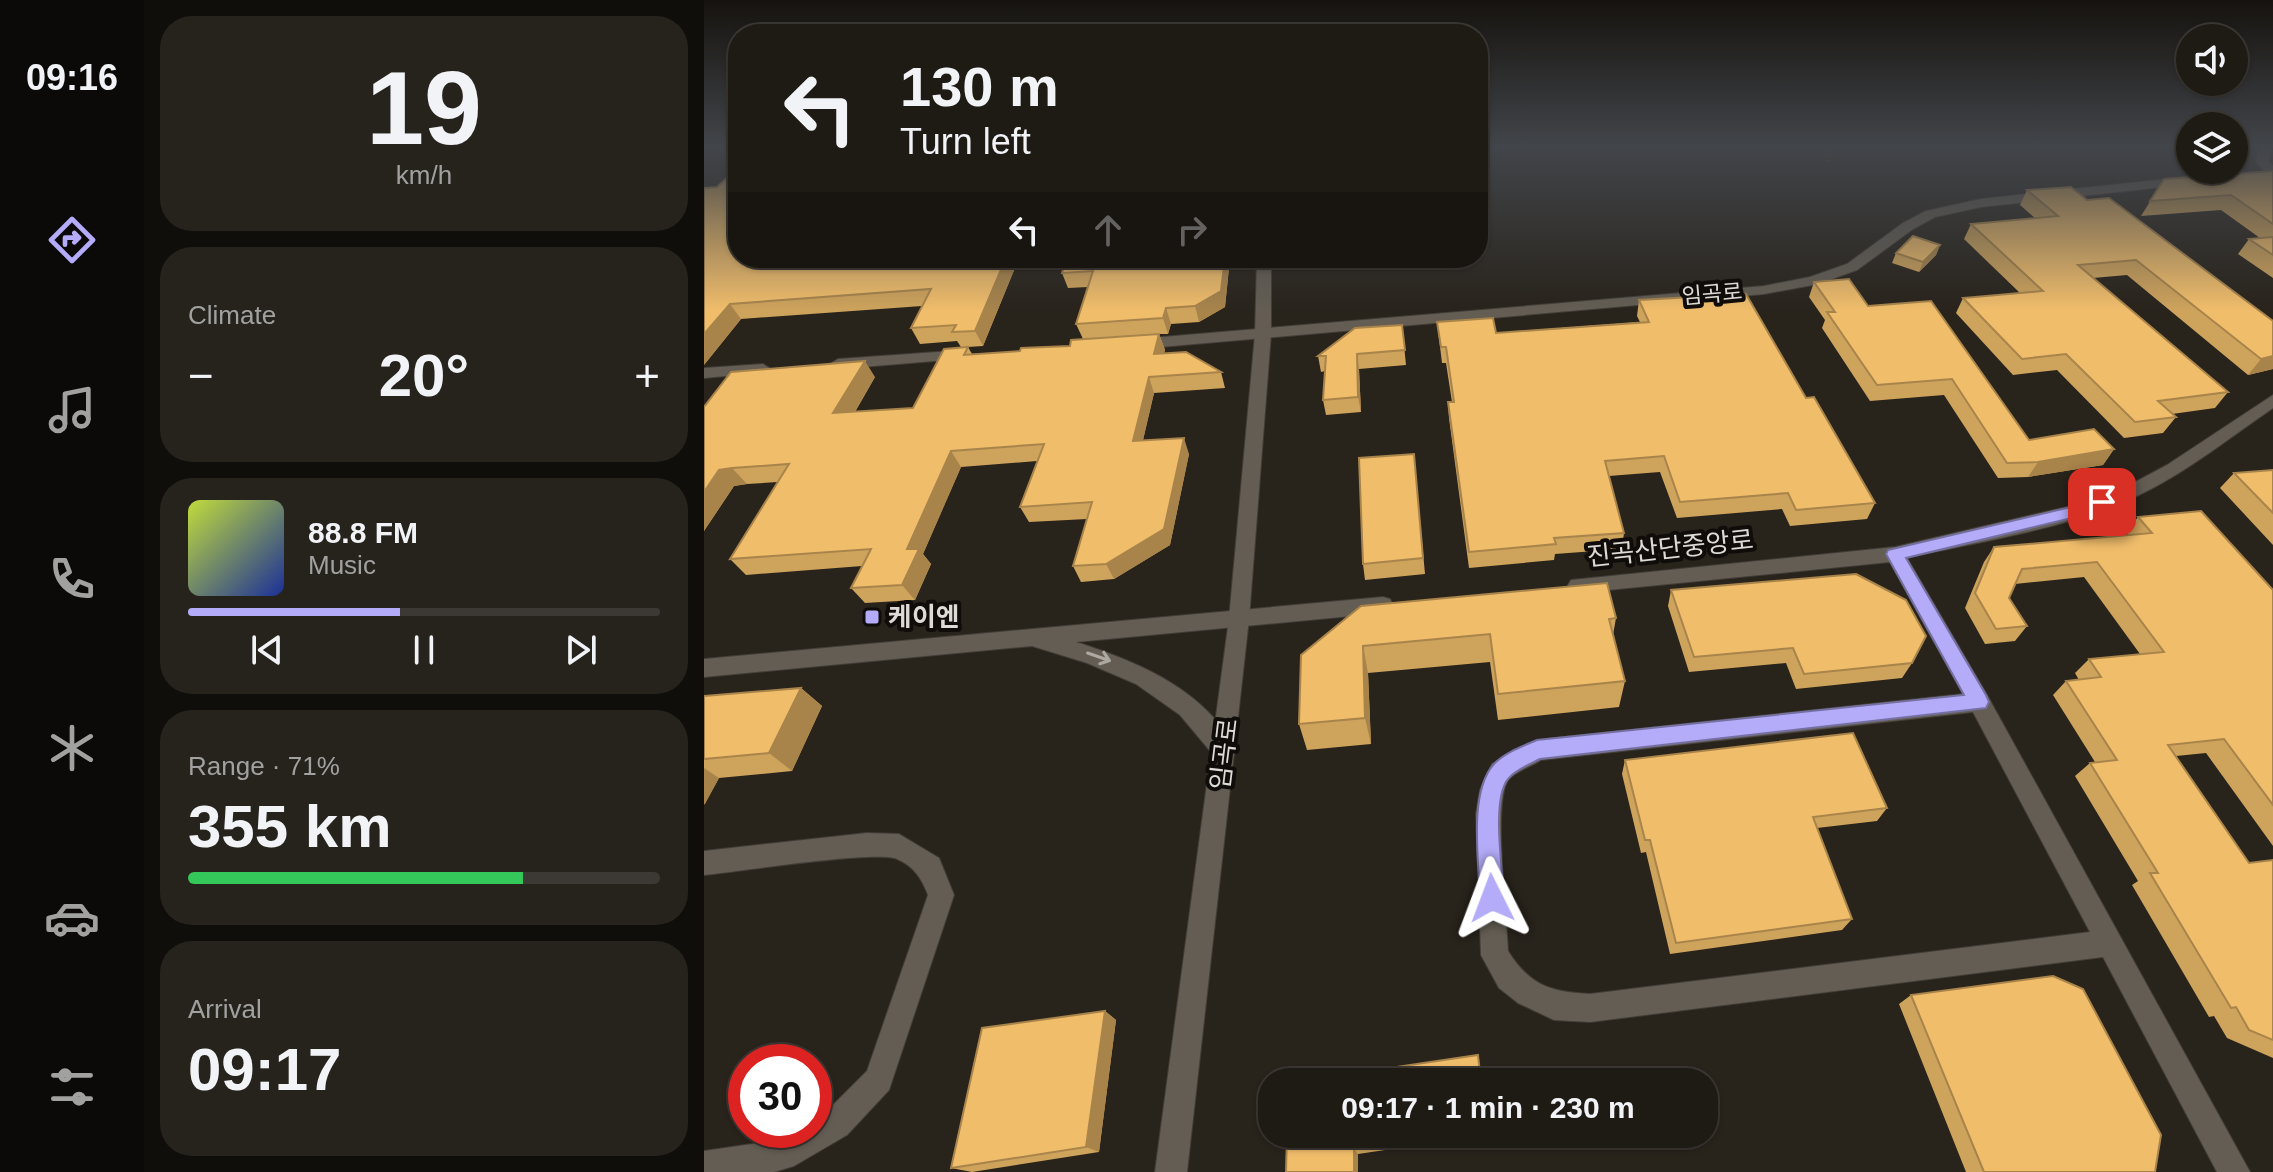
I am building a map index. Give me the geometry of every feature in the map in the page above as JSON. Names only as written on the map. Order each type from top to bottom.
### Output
[{"type":"street","name":"임곡로","points":[[1263,334],[1764,290],[1813,281],[1852,267],[1908,226],[1931,214],[2003,201]]},
{"type":"street","name":"임곡로","points":[[1171,1172],[1239,619],[1263,334],[1264,268]]},
{"type":"street","points":[[1114,345],[1263,334]]},
{"type":"street","points":[[814,366],[988,354]]},
{"type":"street","points":[[704,373],[783,368]]},
{"type":"street","name":"진곡산단중앙로","points":[[1551,588],[1895,554],[2074,512],[2130,492],[2173,469],[2273,400]]},
{"type":"street","points":[[1895,554],[1979,702],[2234,1172]]},
{"type":"street","points":[[704,668],[1395,603]]},
{"type":"street","points":[[1024,636],[1074,649],[1133,670],[1198,716],[1210,728],[1224,751]]},
{"type":"street","points":[[1979,702],[1537,750],[1519,759],[1500,772],[1492,790],[1488,814],[1495,955],[1509,978],[1528,993],[1554,1006],[1590,1008],[2109,943]]},
{"type":"street","points":[[704,863],[867,845],[899,846],[930,867],[941,895],[879,1080],[836,1124],[783,1155],[704,1167]]},
{"type":"building","points":[[704,201],[728,201],[728,268],[1002,268],[975,331],[952,332],[956,325],[911,328],[931,289],[730,304],[704,334]]},
{"type":"building","points":[[2040,201],[2113,201],[2273,321],[2273,356],[2261,359],[2136,260],[2078,265],[2228,392],[2158,401],[2176,417],[2135,422],[2066,354],[2022,359],[1963,298],[2043,291],[1971,224],[2058,216]]},
{"type":"building","points":[[2239,201],[2273,201],[2273,224]]},
{"type":"building","points":[[1913,236],[1940,245],[1923,262],[1896,253]]},
{"type":"building","points":[[2273,237],[2273,255],[2249,239]]},
{"type":"building","points":[[1064,268],[1224,268],[1221,291],[1195,306],[1166,308],[1163,318],[1076,324],[1093,271],[1062,273]]},
{"type":"building","points":[[1849,279],[1868,306],[1931,301],[2029,440],[2094,429],[2114,449],[2038,462],[2007,463],[1952,379],[1877,385],[1827,312],[1835,312],[1814,282]]},
{"type":"building","points":[[1746,294],[1806,398],[1814,397],[1875,503],[1796,510],[1788,493],[1680,502],[1664,456],[1605,461],[1624,533],[1554,538],[1556,544],[1469,552],[1448,402],[1454,402],[1446,347],[1441,347],[1437,322],[1493,318],[1496,333],[1649,322],[1639,300]]},
{"type":"building","points":[[1402,325],[1405,350],[1357,354],[1358,397],[1323,400],[1326,356],[1318,356],[1355,328]]},
{"type":"building","points":[[1159,334],[1154,354],[1186,352],[1221,372],[1149,377],[1133,441],[1184,438],[1164,529],[1106,564],[1073,566],[1092,502],[1020,507],[1044,444],[951,451],[907,549],[919,549],[902,585],[851,588],[871,549],[730,559],[789,464],[719,470],[704,492],[704,407],[731,372],[865,361],[833,413],[913,408],[944,349],[968,347],[964,355],[1070,346],[1071,340]]},
{"type":"building","points":[[1414,454],[1423,558],[1363,564],[1359,458]]},
{"type":"building","points":[[2273,470],[2273,513],[2234,473]]},
{"type":"building","points":[[2201,511],[2273,590],[2273,805],[2224,739],[2168,745],[2249,863],[2273,860],[2273,1040],[2249,1030],[2236,1007],[2231,1008],[2150,873],[2158,873],[2090,763],[2117,760],[2066,681],[2101,677],[2089,659],[2164,652],[2097,562],[2022,569],[2009,598],[2027,626],[1996,629],[1975,593],[1994,547],[2152,533],[2138,517]]},
{"type":"building","points":[[1856,574],[1906,600],[1926,636],[1912,663],[1804,674],[1793,648],[1694,657],[1671,590]]},
{"type":"building","points":[[1607,583],[1616,618],[1609,619],[1625,681],[1498,694],[1490,634],[1363,646],[1365,718],[1299,724],[1301,655],[1361,606]]},
{"type":"building","points":[[801,688],[769,753],[704,759],[704,696]]},
{"type":"building","points":[[1853,733],[1887,808],[1813,817],[1852,919],[1676,943],[1650,840],[1645,840],[1625,760]]},
{"type":"building","points":[[2053,976],[2083,989],[2161,1135],[2155,1172],[1984,1172],[1911,995]]},
{"type":"building","points":[[1105,1011],[1086,1147],[951,1168],[982,1028]]},
{"type":"building","points":[[1478,1055],[1479,1068],[1389,1068]]},
{"type":"building","points":[[1287,1148],[1361,1148],[1354,1149],[1354,1172],[1286,1172]]},
{"type":"place","name":"케이엔","points":[[872,617]]},
{"type":"route","points":[[1492,898],[1488,814],[1492,790],[1500,772],[1519,759],[1537,750],[1979,702],[1895,554],[2074,512],[2102,502]]}]
